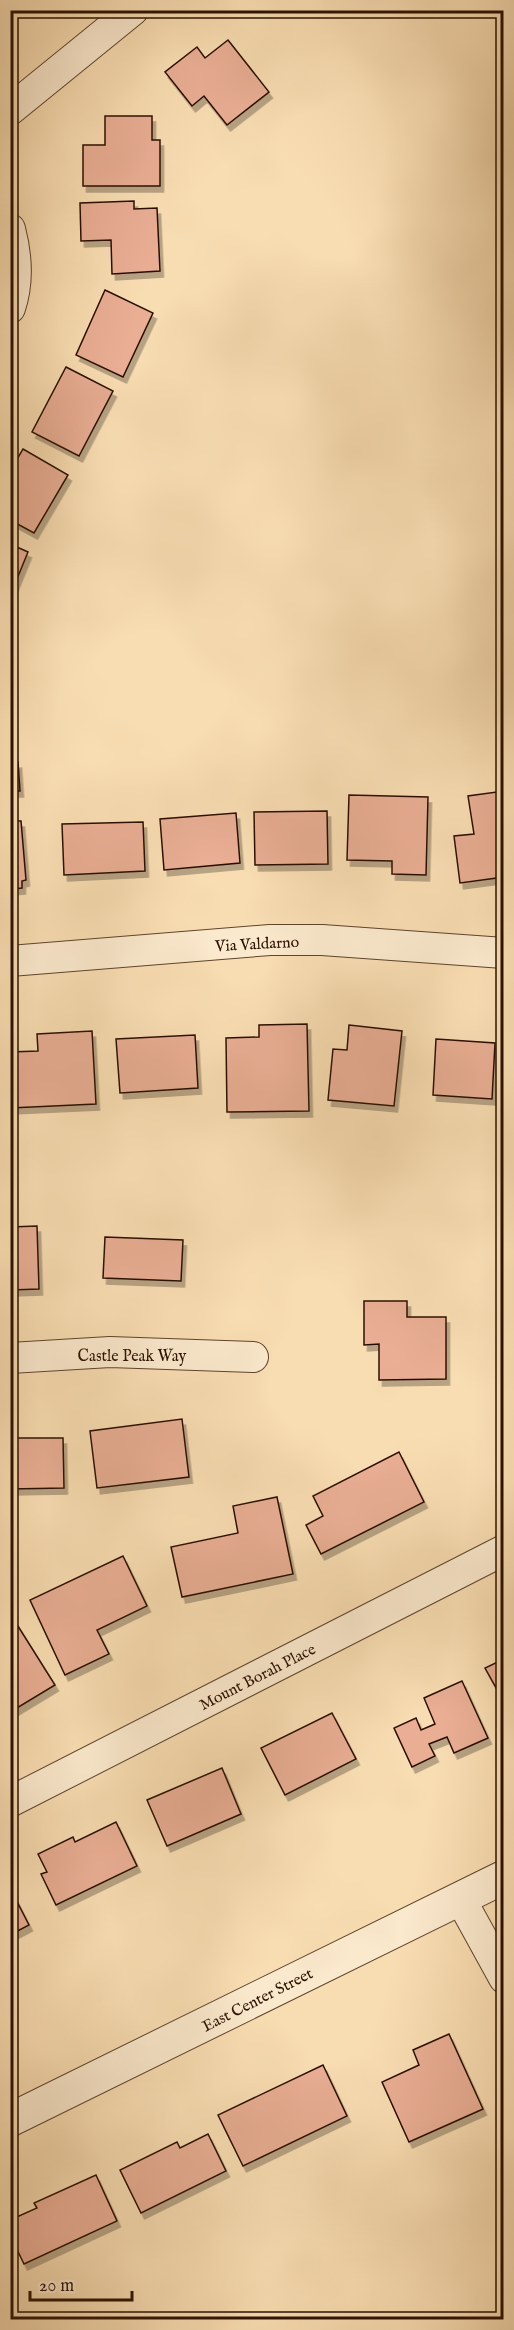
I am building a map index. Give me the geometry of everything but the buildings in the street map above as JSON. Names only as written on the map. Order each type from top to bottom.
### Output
[{"type":"street","points":[[10,111],[133,10]]},
{"type":"street","points":[[10,230],[16,254],[15,293],[10,308]]},
{"type":"street","name":"Via Valdarno","points":[[10,961],[270,940],[322,940],[504,953]]},
{"type":"street","name":"Castle Peak Way","points":[[10,1358],[110,1352],[253,1357]]},
{"type":"street","name":"Mount Borah Place","points":[[10,1802],[504,1550]]},
{"type":"street","name":"East Center Street","points":[[10,2120],[504,1877]]},
{"type":"street","points":[[460,1898],[504,1978]]}]
